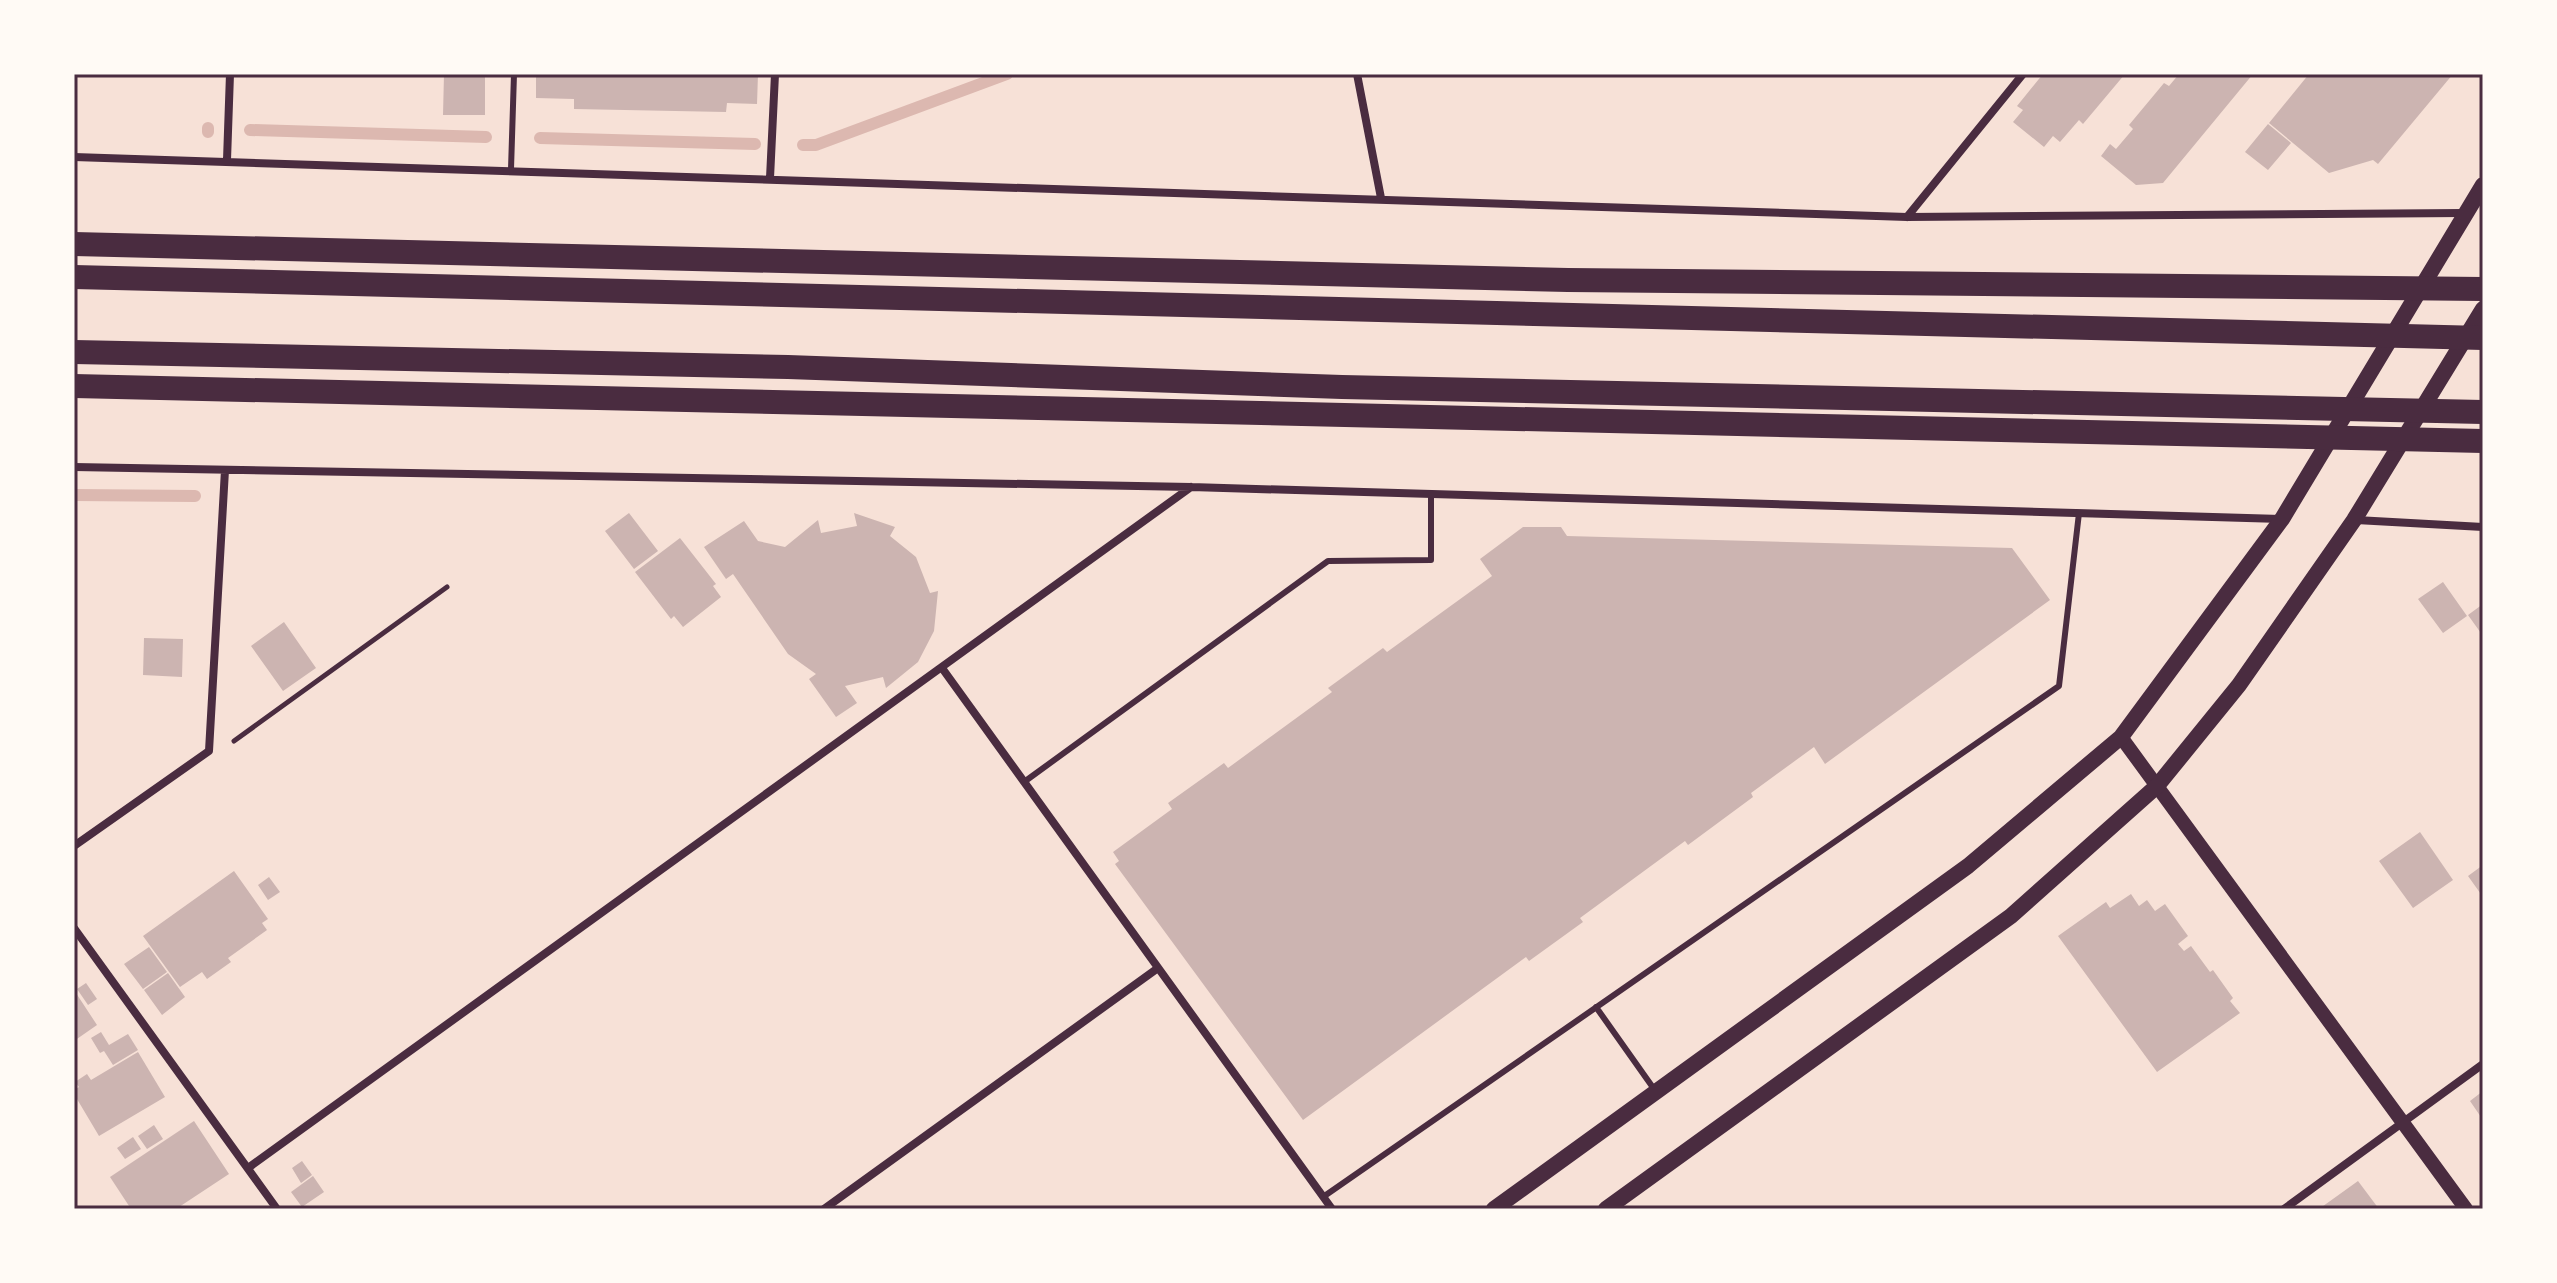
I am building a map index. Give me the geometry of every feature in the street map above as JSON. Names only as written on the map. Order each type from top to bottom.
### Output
[{"type":"highway","points":[[74,244],[1568,280],[2483,289]]},
{"type":"highway","points":[[74,277],[2483,338]]},
{"type":"highway","points":[[74,352],[788,367],[1342,387],[2479,412]]},
{"type":"highway","points":[[74,386],[2483,441]]},
{"type":"main road","points":[[1494,1209],[1968,866],[2121,737],[2282,519],[2483,185]]},
{"type":"main road","points":[[1606,1209],[2011,916],[2157,786],[2239,685],[2354,520],[2483,309]]},
{"type":"street","points":[[227,160],[230,74]]},
{"type":"street","points":[[770,178],[775,74]]},
{"type":"street","points":[[1357,74],[1381,198]]},
{"type":"street","points":[[1907,217],[2023,74]]},
{"type":"street","points":[[74,157],[1907,217],[2465,213]]},
{"type":"street","points":[[74,467],[1191,487],[2282,519]]},
{"type":"street","points":[[74,846],[209,751],[225,470]]},
{"type":"street","points":[[248,1168],[1191,487]]},
{"type":"street","points":[[2354,520],[2483,527]]},
{"type":"street","points":[[942,668],[1332,1209]]},
{"type":"street","points":[[2121,737],[2466,1209]]},
{"type":"street","points":[[74,928],[277,1209]]},
{"type":"street","points":[[824,1209],[1158,968]]},
{"type":"street","points":[[2284,1209],[2483,1064]]},
{"type":"lane","points":[[511,169],[514,74]]},
{"type":"lane","points":[[1024,782],[1328,561],[1431,560],[1431,494]]},
{"type":"lane","points":[[1323,1197],[2059,686],[2079,513]]},
{"type":"lane","points":[[1596,1007],[1656,1092]]},
{"type":"path","points":[[209,751],[233,742],[447,587]]},
{"type":"building","points":[[444,74],[485,74],[485,115],[443,115]]},
{"type":"building","points":[[536,74],[758,74],[757,104],[727,103],[726,112],[574,109],[574,99],[536,98]]},
{"type":"building","points":[[2043,74],[2125,74],[2083,124],[2079,120],[2060,142],[2053,136],[2044,147],[2013,122],[2023,110],[2017,106]]},
{"type":"building","points":[[2179,74],[2253,74],[2163,183],[2136,185],[2101,156],[2110,144],[2116,149],[2133,129],[2129,125],[2164,83],[2169,86]]},
{"type":"building","points":[[2309,74],[2453,74],[2378,164],[2373,160],[2329,173],[2269,123]]},
{"type":"building","points":[[2268,124],[2291,143],[2268,170],[2245,152]]},
{"type":"building","points":[[629,513],[658,551],[634,569],[605,531]]},
{"type":"building","points":[[854,513],[895,527],[890,536],[916,557],[930,593],[938,591],[934,631],[918,662],[886,688],[883,677],[845,686],[857,703],[836,717],[809,679],[816,674],[788,654],[733,574],[726,579],[704,547],[744,521],[758,541],[785,547],[818,520],[821,533],[857,526]]},
{"type":"building","points":[[1523,527],[1561,527],[1567,536],[2012,548],[2050,600],[1825,764],[1814,747],[1688,845],[1685,841],[1580,918],[1583,922],[1529,961],[1526,957],[1303,1120],[1115,864],[1119,861],[1113,852],[1172,809],[1168,803],[1224,763],[1228,768],[1332,692],[1328,688],[1383,648],[1387,652],[1492,576],[1480,559]]},
{"type":"building","points":[[680,538],[716,584],[713,586],[721,597],[683,627],[674,616],[671,619],[635,572]]},
{"type":"building","points":[[2443,582],[2467,616],[2443,633],[2418,599]]},
{"type":"building","points":[[2483,604],[2483,636],[2468,615]]},
{"type":"building","points":[[284,622],[316,668],[283,691],[251,646]]},
{"type":"building","points":[[144,638],[183,639],[182,677],[143,675]]},
{"type":"building","points":[[2420,832],[2453,880],[2413,908],[2379,861]]},
{"type":"building","points":[[2483,865],[2483,897],[2468,876]]},
{"type":"building","points":[[234,871],[268,919],[262,923],[267,930],[228,958],[231,962],[207,979],[202,972],[180,987],[143,936]]},
{"type":"building","points":[[269,877],[280,892],[268,900],[258,885]]},
{"type":"building","points":[[2131,894],[2139,906],[2147,900],[2155,911],[2165,904],[2188,936],[2178,944],[2184,951],[2191,946],[2210,972],[2213,970],[2240,1013],[2157,1072],[2058,936],[2106,902],[2110,908]]},
{"type":"building","points":[[149,947],[167,972],[143,989],[124,964]]},
{"type":"building","points":[[168,973],[185,997],[162,1015],[144,990]]},
{"type":"building","points":[[86,983],[97,999],[88,1005],[77,989]]},
{"type":"building","points":[[74,990],[97,1025],[74,1041]]},
{"type":"building","points":[[101,1032],[109,1045],[128,1034],[138,1050],[113,1065],[104,1051],[100,1053],[91,1038]]},
{"type":"building","points":[[138,1052],[165,1097],[99,1136],[74,1094],[79,1087],[75,1082],[87,1074],[91,1080]]},
{"type":"building","points":[[2483,1091],[2483,1120],[2470,1101]]},
{"type":"building","points":[[194,1121],[229,1174],[176,1209],[131,1209],[110,1177]]},
{"type":"building","points":[[154,1125],[163,1139],[147,1149],[138,1136]]},
{"type":"building","points":[[133,1137],[141,1149],[125,1159],[117,1148]]},
{"type":"building","points":[[302,1161],[312,1175],[301,1183],[292,1168]]},
{"type":"building","points":[[313,1176],[324,1192],[302,1207],[291,1192]]},
{"type":"building","points":[[2358,1181],[2379,1209],[2319,1209]]},
{"type":"waterway","points":[[803,145],[816,145],[1007,74]]},
{"type":"waterway","points":[[250,130],[486,137]]},
{"type":"waterway","points":[[540,138],[755,144]]},
{"type":"waterway","points":[[74,495],[195,496]]}]
